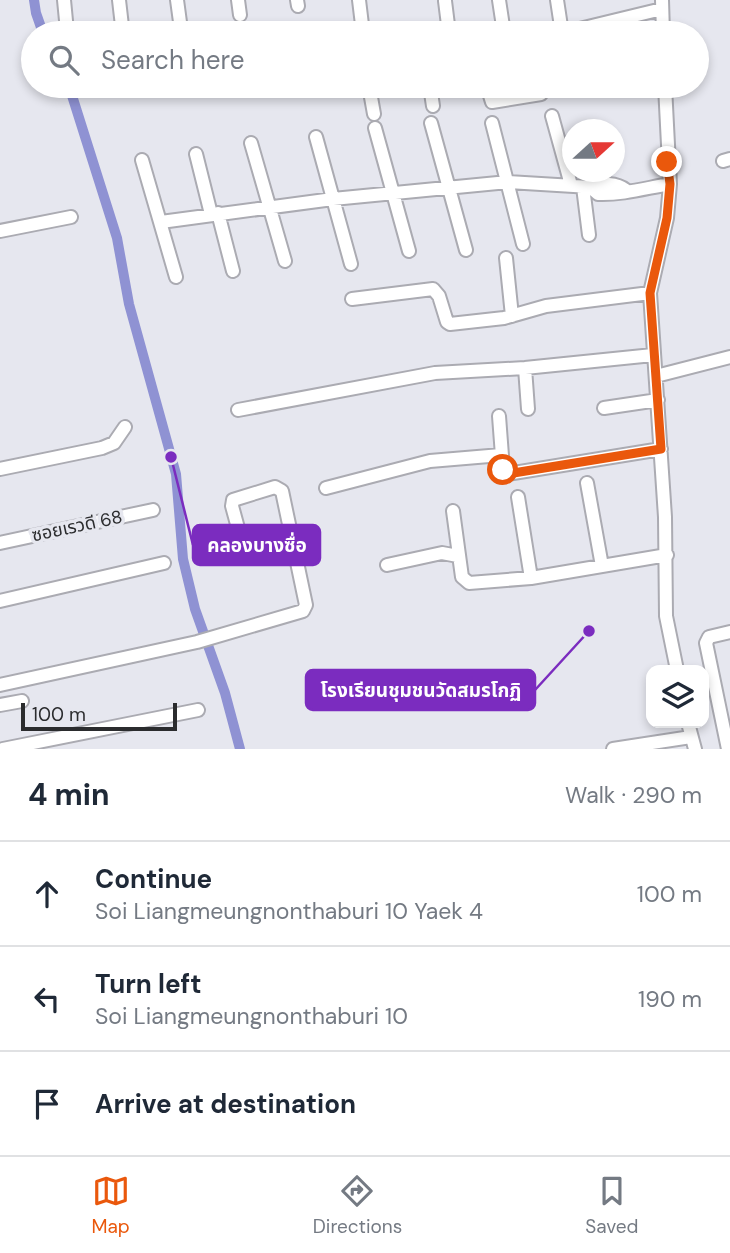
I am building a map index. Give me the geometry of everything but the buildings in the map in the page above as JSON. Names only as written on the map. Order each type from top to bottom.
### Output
[{"type":"street","points":[[64,0],[66,21]]},
{"type":"street","points":[[119,0],[121,21]]},
{"type":"street","points":[[177,0],[180,21]]},
{"type":"street","points":[[238,0],[240,15]]},
{"type":"street","points":[[359,0],[362,21]]},
{"type":"street","points":[[499,0],[502,21]]},
{"type":"street","points":[[557,0],[561,21]]},
{"type":"street","points":[[445,1],[448,21]]},
{"type":"street","points":[[604,21],[662,4]]},
{"type":"street","points":[[371,98],[374,114]]},
{"type":"street","points":[[432,98],[433,106]]},
{"type":"street","points":[[491,98],[492,102],[516,98]]},
{"type":"street","points":[[666,98],[670,184],[667,218],[650,293],[667,555],[666,616],[676,665]]},
{"type":"street","points":[[552,116],[581,186],[589,234]]},
{"type":"street","points":[[431,123],[466,250]]},
{"type":"street","points":[[492,123],[523,243]]},
{"type":"street","points":[[375,128],[409,251]]},
{"type":"street","points":[[316,137],[351,264]]},
{"type":"street","points":[[251,143],[285,261]]},
{"type":"street","points":[[196,154],[233,271]]},
{"type":"street","points":[[142,160],[176,277]]},
{"type":"street","points":[[161,222],[270,206],[508,182],[581,186],[598,194],[618,195],[626,191],[670,184]]},
{"type":"street","points":[[0,231],[71,217]]},
{"type":"street","points":[[506,258],[512,316]]},
{"type":"street","points":[[352,299],[433,289],[439,296],[450,324],[512,316],[546,306],[650,293]]},
{"type":"street","points":[[238,410],[435,373],[525,368],[653,355]]},
{"type":"street","points":[[656,376],[730,357]]},
{"type":"street","points":[[525,368],[528,409]]},
{"type":"street","points":[[604,408],[658,400]]},
{"type":"street","points":[[499,416],[503,469],[507,474],[661,449]]},
{"type":"street","points":[[0,469],[102,449],[114,443],[125,427]]},
{"type":"street","points":[[326,488],[430,461],[501,454]]},
{"type":"street","points":[[587,483],[602,566]]},
{"type":"street","points":[[0,685],[197,642],[301,612],[306,606],[280,488],[275,487],[233,500],[232,506],[241,540]]},
{"type":"street","points":[[518,496],[531,578]]},
{"type":"street","name":"ซอยเรวดี 68","points":[[0,543],[153,510]]},
{"type":"street","points":[[453,511],[462,577],[467,583],[531,578],[667,555]]},
{"type":"street","points":[[387,565],[442,553],[458,556]]},
{"type":"street","points":[[0,601],[164,563]]},
{"type":"street","points":[[728,749],[706,643],[709,637],[730,632]]},
{"type":"street","points":[[0,705],[22,701]]},
{"type":"street","points":[[3,749],[198,710]]},
{"type":"street","points":[[613,749],[693,743]]},
{"type":"waterway","points":[[34,0],[39,21]]},
{"type":"waterway","points":[[73,98],[117,238],[129,304],[176,474],[183,559],[195,609],[225,693],[240,749]]},
{"type":"place","name":"คลองบางซื่อ","points":[[171,457]]},
{"type":"place","name":"โรงเรียนชุมชนวัดสมรโกฏิ","points":[[589,631]]},
{"type":"route","points":[[503,470],[507,474],[661,449],[650,293],[667,218],[670,184],[667,162]]}]
